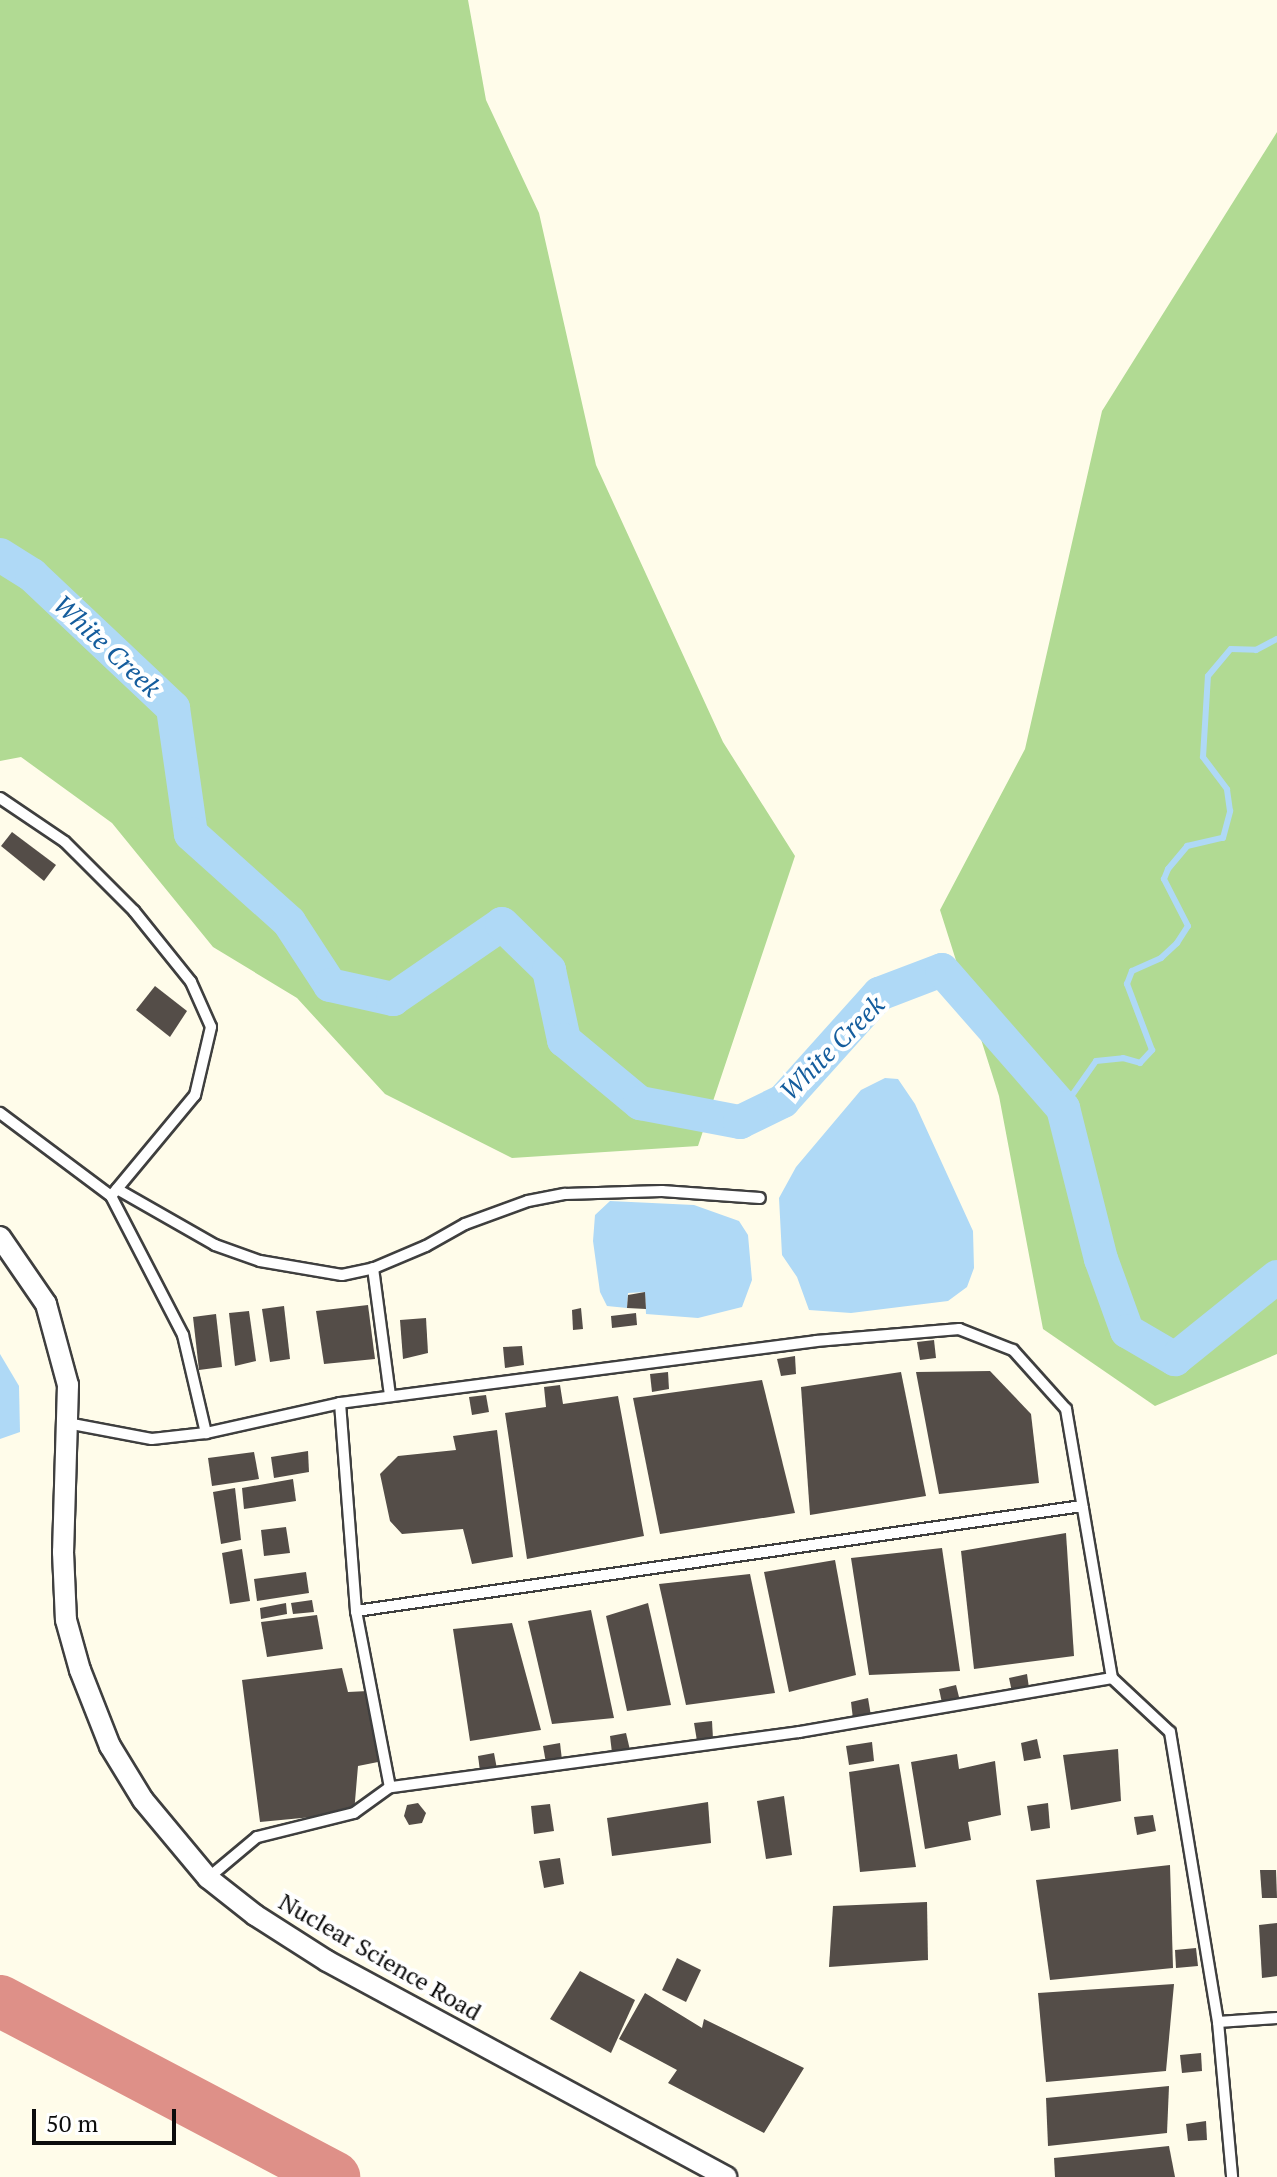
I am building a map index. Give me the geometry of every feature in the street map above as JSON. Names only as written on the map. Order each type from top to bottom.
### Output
[{"type":"street","name":"Nuclear Science Road","points":[[0,1237],[46,1304],[68,1385],[63,1552],[66,1620],[80,1670],[110,1746],[143,1800],[208,1878],[255,1915],[327,1961],[726,2177]]},
{"type":"lane","points":[[0,798],[65,842],[134,911],[191,982],[211,1027],[195,1095],[114,1192]]},
{"type":"lane","points":[[0,1113],[114,1192],[215,1245],[260,1261],[342,1275],[373,1268],[426,1246],[465,1224],[528,1201],[565,1194],[662,1191],[760,1198]]},
{"type":"lane","points":[[114,1192],[183,1335],[206,1433]]},
{"type":"lane","points":[[373,1268],[390,1396]]},
{"type":"lane","points":[[67,1423],[152,1439],[206,1433],[340,1403],[390,1396],[816,1341],[959,1329],[1013,1350],[1066,1409],[1112,1678],[1170,1732],[1218,2022],[1232,2177]]},
{"type":"lane","points":[[340,1403],[356,1611],[390,1787]]},
{"type":"lane","points":[[356,1611],[1082,1506]]},
{"type":"lane","points":[[208,1878],[257,1837],[354,1813],[390,1787],[799,1732],[1112,1678]]},
{"type":"lane","points":[[1218,2022],[1277,2018]]},
{"type":"green space","points":[[0,0],[468,0],[486,100],[539,213],[596,465],[723,742],[795,856],[698,1146],[512,1158],[385,1094],[297,998],[213,947],[112,823],[21,757],[0,761]]},
{"type":"green space","points":[[1277,132],[1277,1354],[1155,1406],[1043,1329],[999,1096],[940,910],[1025,749],[1102,411]]},
{"type":"water","points":[[885,1078],[898,1079],[915,1104],[973,1231],[974,1268],[967,1287],[948,1301],[851,1313],[809,1310],[797,1277],[782,1255],[779,1198],[796,1167],[861,1090]]},
{"type":"water","points":[[610,1201],[694,1205],[739,1221],[748,1235],[752,1280],[742,1307],[698,1318],[646,1314],[645,1292],[628,1293],[627,1308],[607,1306],[600,1292],[593,1241],[595,1215]]},
{"type":"water","points":[[0,1354],[19,1386],[20,1432],[0,1439]]},
{"type":"building","points":[[12,832],[56,865],[44,881],[1,846]]},
{"type":"building","points":[[155,986],[187,1011],[170,1037],[136,1010]]},
{"type":"building","points":[[645,1292],[646,1309],[627,1308],[628,1295]]},
{"type":"building","points":[[368,1305],[375,1359],[324,1364],[316,1311]]},
{"type":"building","points":[[284,1306],[290,1359],[270,1362],[262,1309]]},
{"type":"building","points":[[581,1308],[583,1329],[573,1330],[572,1310]]},
{"type":"building","points":[[249,1311],[256,1361],[235,1366],[229,1313]]},
{"type":"building","points":[[636,1313],[637,1325],[612,1328],[611,1316]]},
{"type":"building","points":[[216,1314],[222,1367],[199,1370],[193,1317]]},
{"type":"building","points":[[426,1318],[428,1353],[403,1359],[400,1320]]},
{"type":"building","points":[[934,1340],[936,1358],[920,1360],[917,1342]]},
{"type":"building","points":[[522,1346],[524,1365],[505,1368],[503,1347]]},
{"type":"building","points":[[795,1356],[796,1374],[781,1376],[777,1359]]},
{"type":"building","points":[[990,1371],[1031,1414],[1039,1483],[939,1494],[916,1372]]},
{"type":"building","points":[[668,1372],[669,1389],[652,1392],[650,1374]]},
{"type":"building","points":[[901,1372],[926,1496],[810,1515],[801,1387]]},
{"type":"building","points":[[762,1380],[795,1513],[660,1534],[633,1398]]},
{"type":"building","points":[[560,1385],[563,1404],[618,1396],[644,1536],[527,1559],[505,1413],[546,1407],[544,1387]]},
{"type":"building","points":[[486,1395],[489,1412],[472,1415],[469,1397]]},
{"type":"building","points":[[497,1430],[513,1557],[472,1564],[463,1529],[402,1534],[390,1521],[380,1474],[398,1456],[456,1450],[453,1436]]},
{"type":"building","points":[[308,1451],[309,1472],[274,1478],[271,1457]]},
{"type":"building","points":[[254,1452],[259,1479],[212,1486],[208,1458]]},
{"type":"building","points":[[293,1479],[296,1501],[244,1509],[242,1488]]},
{"type":"building","points":[[235,1488],[241,1540],[221,1544],[213,1492]]},
{"type":"building","points":[[286,1527],[290,1553],[264,1556],[261,1530]]},
{"type":"building","points":[[1066,1533],[1074,1656],[974,1669],[961,1551]]},
{"type":"building","points":[[942,1548],[960,1671],[869,1675],[851,1558]]},
{"type":"building","points":[[242,1549],[250,1601],[230,1604],[222,1553]]},
{"type":"building","points":[[835,1560],[856,1675],[789,1692],[764,1572]]},
{"type":"building","points":[[306,1572],[309,1593],[257,1601],[254,1579]]},
{"type":"building","points":[[750,1574],[775,1693],[686,1705],[659,1584]]},
{"type":"building","points":[[312,1600],[314,1612],[293,1614],[291,1603]]},
{"type":"building","points":[[286,1603],[287,1614],[261,1619],[260,1608]]},
{"type":"building","points":[[648,1603],[671,1705],[627,1711],[606,1616]]},
{"type":"building","points":[[591,1610],[614,1718],[552,1724],[528,1621]]},
{"type":"building","points":[[317,1615],[323,1649],[267,1657],[261,1622]]},
{"type":"building","points":[[512,1623],[541,1730],[470,1741],[453,1629]]},
{"type":"building","points":[[342,1668],[348,1692],[368,1691],[378,1762],[358,1766],[354,1813],[260,1822],[242,1680]]},
{"type":"building","points":[[1027,1674],[1029,1688],[1012,1692],[1009,1678]]},
{"type":"building","points":[[956,1685],[960,1701],[942,1703],[939,1689]]},
{"type":"building","points":[[868,1698],[871,1716],[853,1719],[851,1702]]},
{"type":"building","points":[[712,1721],[713,1739],[697,1741],[694,1723]]},
{"type":"building","points":[[626,1733],[630,1750],[612,1753],[610,1736]]},
{"type":"building","points":[[1037,1739],[1041,1758],[1024,1761],[1021,1743]]},
{"type":"building","points":[[872,1742],[874,1761],[849,1765],[846,1746]]},
{"type":"building","points":[[560,1743],[562,1760],[546,1763],[543,1746]]},
{"type":"building","points":[[1118,1749],[1121,1801],[1071,1810],[1063,1755]]},
{"type":"building","points":[[494,1753],[497,1769],[480,1771],[478,1756]]},
{"type":"building","points":[[957,1754],[959,1769],[995,1761],[1001,1815],[968,1822],[971,1840],[925,1849],[911,1762]]},
{"type":"building","points":[[899,1764],[916,1867],[860,1872],[849,1772]]},
{"type":"building","points":[[784,1796],[792,1855],[766,1859],[757,1801]]},
{"type":"building","points":[[708,1802],[711,1843],[612,1856],[607,1818]]},
{"type":"building","points":[[418,1803],[426,1813],[422,1823],[409,1825],[404,1816],[407,1805]]},
{"type":"building","points":[[1048,1803],[1050,1828],[1031,1831],[1027,1806]]},
{"type":"building","points":[[550,1804],[554,1831],[534,1834],[531,1806]]},
{"type":"building","points":[[1153,1815],[1156,1831],[1137,1835],[1134,1817]]},
{"type":"building","points":[[560,1858],[564,1884],[544,1888],[539,1861]]},
{"type":"building","points":[[1170,1865],[1173,1968],[1050,1980],[1036,1880]]},
{"type":"building","points":[[1260,1870],[1276,1870],[1277,1898],[1262,1898]]},
{"type":"building","points":[[927,1902],[928,1960],[829,1967],[833,1906]]},
{"type":"building","points":[[1277,1923],[1277,1976],[1262,1978],[1259,1925]]},
{"type":"building","points":[[1196,1948],[1198,1966],[1176,1968],[1175,1950]]},
{"type":"building","points":[[677,1958],[701,1970],[686,2002],[662,1990]]},
{"type":"building","points":[[580,1971],[635,2000],[611,2053],[550,2019]]},
{"type":"building","points":[[1174,1984],[1166,2071],[1046,2082],[1038,1993]]},
{"type":"building","points":[[645,1993],[702,2028],[704,2019],[804,2068],[764,2133],[668,2083],[677,2070],[619,2039]]},
{"type":"building","points":[[1201,2053],[1202,2071],[1182,2073],[1180,2055]]},
{"type":"building","points":[[1169,2086],[1167,2133],[1048,2146],[1046,2098]]},
{"type":"building","points":[[1206,2121],[1207,2140],[1188,2141],[1186,2124]]},
{"type":"building","points":[[1169,2146],[1175,2177],[1055,2177],[1054,2158]]},
{"type":"waterway","name":"White Creek","points":[[0,555],[32,575],[173,708],[191,834],[289,922],[330,985],[393,999],[502,924],[549,970],[564,1040],[640,1103],[740,1122],[783,1101],[879,994],[942,970],[1063,1108],[1101,1259],[1127,1331],[1175,1359],[1277,1277]]},
{"type":"waterway","points":[[1063,1108],[1096,1061],[1123,1058],[1140,1063],[1152,1050],[1127,984],[1132,971],[1161,958],[1177,943],[1188,926],[1164,879],[1168,869],[1187,846],[1223,838],[1230,811],[1227,789],[1203,757],[1208,676],[1231,649],[1256,650],[1277,639]]},
{"type":"taxiway","points":[[0,2001],[334,2177]]}]
